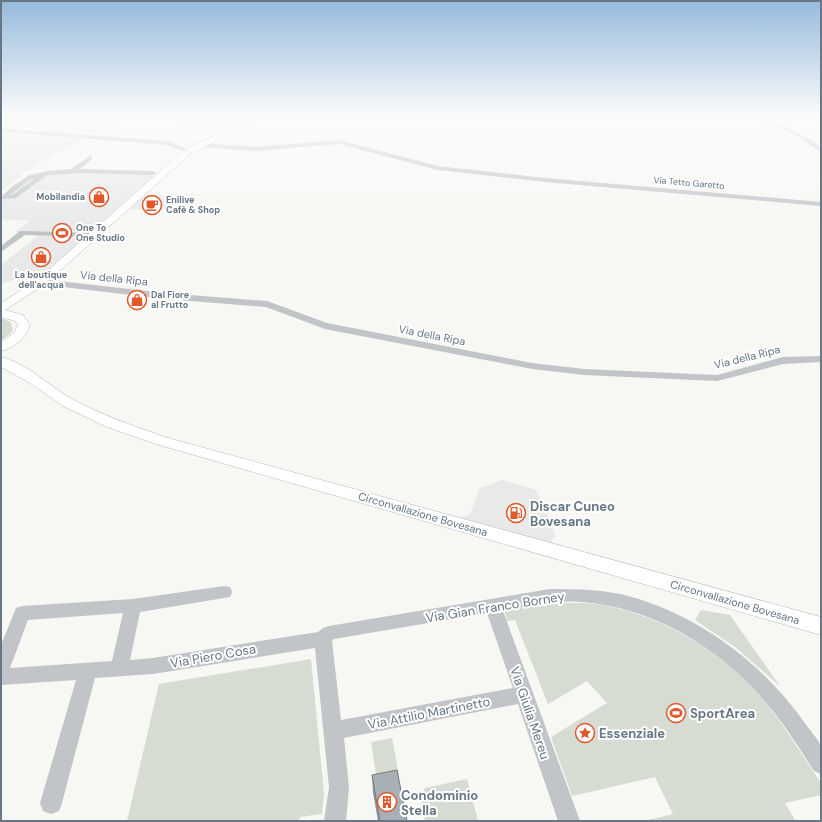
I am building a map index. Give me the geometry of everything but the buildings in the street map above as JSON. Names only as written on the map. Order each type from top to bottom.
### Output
[{"type":"main road","points":[[14,315],[18,306],[38,285],[179,155]]},
{"type":"main road","points":[[1,308],[38,285]]},
{"type":"main road","points":[[1,313],[14,315],[22,320],[24,325],[23,330],[18,336],[6,344]]},
{"type":"main road","name":"Circonvallazione Bovesana","points":[[6,344],[12,357],[35,380]]},
{"type":"main road","name":"Circonvallazione Bovesana","points":[[1,361],[35,380],[68,403],[112,424],[162,440],[821,626]]},
{"type":"street","name":"Via Tetto Garetto","points":[[384,155],[407,162],[438,168],[552,181],[821,204]]},
{"type":"street","points":[[72,172],[90,158]]},
{"type":"street","points":[[44,174],[14,198],[4,197],[30,177],[44,174],[72,172],[158,174]]},
{"type":"street","points":[[1,250],[23,233],[94,235]]},
{"type":"street","name":"Via della Ripa","points":[[38,285],[267,304],[325,326],[565,371],[717,378],[736,375],[777,362],[821,359]]},
{"type":"street","points":[[1,668],[22,613],[133,606],[224,592]]},
{"type":"street","name":"Via Gian Franco Borney","points":[[314,640],[329,633],[550,596],[581,595],[609,599],[647,609],[686,627],[720,649],[765,688],[784,710],[821,764]]},
{"type":"street","points":[[119,669],[133,606]]},
{"type":"street","name":"Via Giulia Mereu","points":[[493,606],[569,821]]},
{"type":"street","points":[[314,640],[333,731],[339,787],[335,821]]},
{"type":"street","name":"Via Piero Cosa","points":[[1,677],[153,666],[314,640]]},
{"type":"street","points":[[51,803],[88,671]]},
{"type":"street","name":"Via Attilio Martinetto","points":[[333,731],[524,694]]},
{"type":"shaded area","points":[[1,155],[54,155],[18,175],[23,175],[1,191]]},
{"type":"shaded area","points":[[76,170],[161,172],[38,281],[19,279],[1,283],[1,265],[40,234],[15,232],[30,221],[1,219],[1,196],[30,174]]},
{"type":"shaded area","points":[[143,195],[177,196],[161,210],[127,209]]},
{"type":"shaded area","points":[[1,318],[10,322],[13,329],[11,333],[1,341]]},
{"type":"shaded area","points":[[502,480],[536,490],[546,511],[555,536],[551,543],[458,517],[465,517],[470,514],[480,488]]},
{"type":"shaded area","points":[[562,603],[599,604],[627,611],[672,629],[713,653],[732,668],[766,703],[821,783],[821,795],[785,803],[795,820],[790,821],[644,821],[673,814],[655,777],[572,796],[551,737],[607,703],[587,681],[548,704],[515,620],[507,621],[504,610]]},
{"type":"shaded area","points":[[701,610],[730,615],[780,686],[735,647],[695,620]]},
{"type":"shaded area","points":[[311,659],[324,794],[322,814],[300,817],[299,821],[127,821],[159,684]]},
{"type":"shaded area","points":[[392,738],[399,776],[377,781],[371,742]]},
{"type":"shaded area","points":[[467,779],[478,821],[425,821],[420,797],[425,788]]},
{"type":"place","name":"Mobilandia","points":[[99,197]]},
{"type":"place","name":"Enilive Cafè & Shop","points":[[152,205]]},
{"type":"place","name":"One To One Studio","points":[[62,233]]},
{"type":"place","name":"La boutique dell'acqua","points":[[41,257]]},
{"type":"place","name":"Dal Fiore al Frutto","points":[[137,300]]},
{"type":"place","name":"Discar Cuneo Bovesana","points":[[516,513]]},
{"type":"place","name":"SportArea","points":[[676,713]]},
{"type":"place","name":"Essenziale","points":[[585,733]]},
{"type":"place","name":"Condominio Stella","points":[[387,802]]}]
